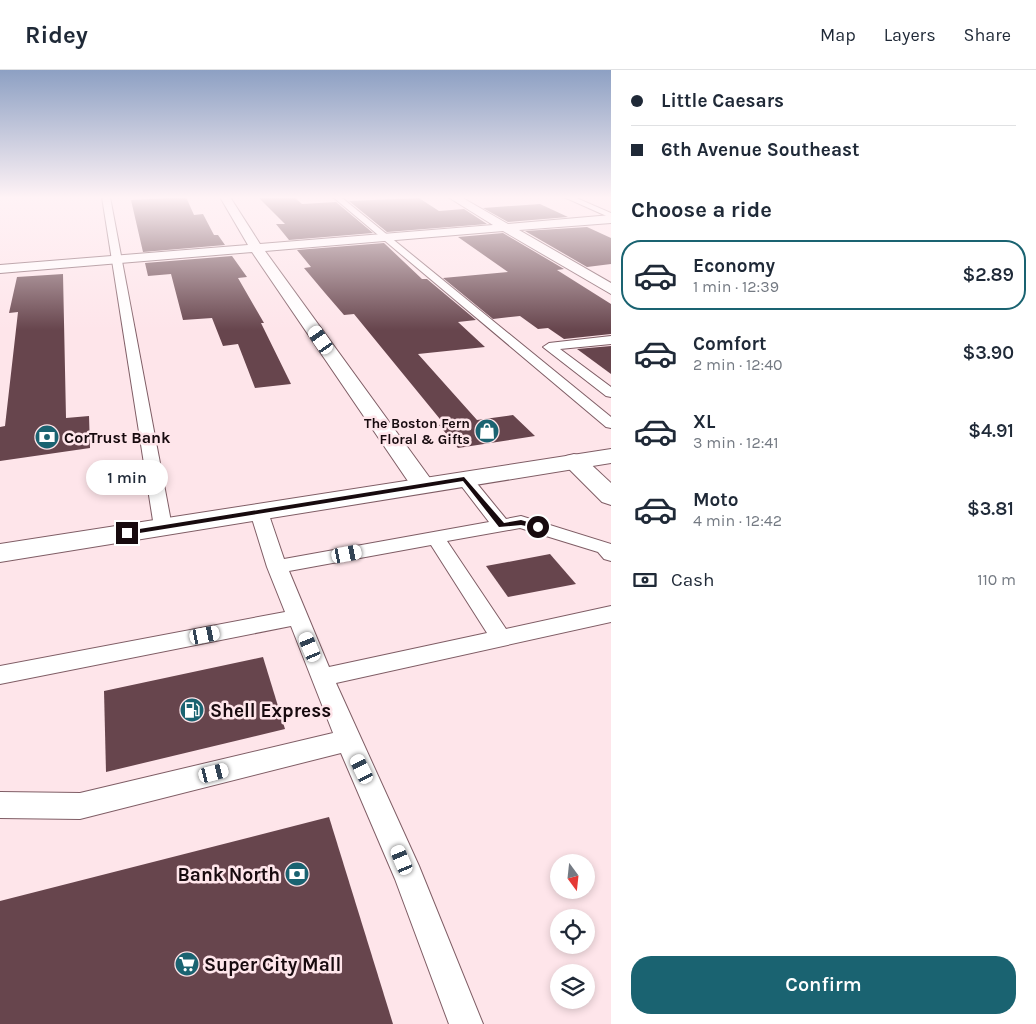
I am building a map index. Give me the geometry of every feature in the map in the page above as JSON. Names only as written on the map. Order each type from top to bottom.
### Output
[{"type":"main road","points":[[252,242],[423,485]]},
{"type":"main road","points":[[0,268],[341,242]]},
{"type":"main road","points":[[528,242],[611,289]]},
{"type":"main road","points":[[0,553],[611,456]]},
{"type":"main road","points":[[574,461],[611,497]]},
{"type":"lane","points":[[114,242],[163,527]]},
{"type":"lane","points":[[391,242],[611,424]]},
{"type":"lane","points":[[611,340],[549,347],[611,393]]},
{"type":"lane","points":[[611,346],[578,347],[572,350],[572,354],[607,380],[611,387]]},
{"type":"lane","points":[[464,479],[502,526]]},
{"type":"lane","points":[[259,512],[277,567],[348,740],[409,876],[466,1024]]},
{"type":"lane","points":[[277,567],[521,522],[609,550]]},
{"type":"lane","points":[[435,537],[501,638]]},
{"type":"lane","points":[[323,677],[611,614]]},
{"type":"lane","points":[[0,675],[298,617]]},
{"type":"lane","points":[[0,805],[80,806],[348,740]]},
{"type":"building","points":[[141,242],[223,242],[225,245],[143,252]]},
{"type":"building","points":[[464,242],[517,242],[564,269],[557,270],[611,304],[611,334],[564,339],[548,328],[538,329],[520,316],[493,319],[443,278],[508,272]]},
{"type":"building","points":[[543,242],[611,242],[611,264],[587,267]]},
{"type":"building","points":[[384,243],[422,279],[427,279],[476,320],[458,322],[485,347],[418,354],[477,420],[513,415],[535,436],[458,448],[439,425],[444,424],[354,314],[344,315],[304,268],[311,267],[297,250]]},
{"type":"building","points":[[232,256],[247,277],[238,278],[264,323],[261,323],[291,384],[255,388],[238,344],[223,346],[212,318],[183,320],[171,274],[148,276],[145,263]]},
{"type":"building","points":[[63,274],[66,418],[89,416],[90,448],[0,461],[0,427],[5,426],[18,312],[9,313],[17,277]]},
{"type":"building","points":[[611,346],[611,374],[577,349]]},
{"type":"building","points":[[550,554],[576,584],[508,597],[486,566]]},
{"type":"building","name":"Shell Express","points":[[263,657],[285,729],[106,772],[104,691]]},
{"type":"building","name":"Super City Mall","points":[[329,817],[393,1024],[0,1024],[0,901]]},
{"type":"place","name":"The Boston Fern Floral & Gifts","points":[[487,431]]},
{"type":"place","name":"CorTrust Bank","points":[[47,437]]},
{"type":"place","name":"Shell Express","points":[[192,710]]},
{"type":"place","name":"Bank North","points":[[297,874]]},
{"type":"place","name":"Super City Mall","points":[[187,964]]},
{"type":"route","points":[[127,533],[464,479],[502,526],[521,522],[538,527]]}]
